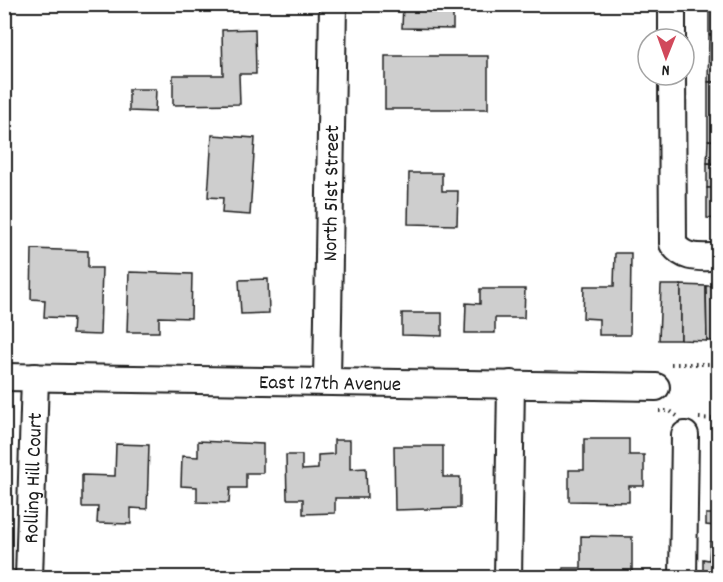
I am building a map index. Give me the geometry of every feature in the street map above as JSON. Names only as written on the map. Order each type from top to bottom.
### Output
[{"type":"street","name":"North 51st Street","points":[[327,381],[333,4]]},
{"type":"street","points":[[672,4],[672,27]]},
{"type":"street","points":[[672,87],[673,244],[680,254],[687,257],[718,257]]},
{"type":"street","name":"East 127th Avenue","points":[[4,377],[656,387]]},
{"type":"street","name":"Rolling Hill Court","points":[[29,578],[35,377]]},
{"type":"street","points":[[508,578],[511,384]]},
{"type":"street","points":[[683,578],[685,435]]},
{"type":"path","points":[[671,364],[718,364]]},
{"type":"building","points":[[403,4],[453,4],[453,29],[402,28]]},
{"type":"building","points":[[709,4],[718,4],[718,35],[709,35]]},
{"type":"building","points":[[255,29],[256,74],[239,74],[240,104],[173,105],[173,75],[223,75],[222,30]]},
{"type":"building","points":[[709,35],[718,35],[718,82],[708,82]]},
{"type":"building","points":[[385,56],[488,56],[488,109],[385,109]]},
{"type":"building","points":[[708,82],[718,82],[718,141],[708,140]]},
{"type":"building","points":[[129,89],[156,89],[155,112],[129,111]]},
{"type":"building","points":[[212,135],[255,138],[250,215],[222,213],[223,198],[208,197]]},
{"type":"building","points":[[708,140],[718,141],[718,164],[707,163]]},
{"type":"building","points":[[707,163],[718,164],[718,188],[707,188]]},
{"type":"building","points":[[409,173],[442,173],[442,191],[458,191],[457,225],[408,224]]},
{"type":"building","points":[[707,188],[718,188],[718,219],[707,218]]},
{"type":"building","points":[[32,249],[88,251],[88,268],[102,268],[100,335],[72,334],[73,318],[44,317],[45,300],[31,299]]},
{"type":"building","points":[[615,253],[631,253],[630,335],[599,335],[599,319],[583,318],[584,286],[614,286]]},
{"type":"building","points":[[4,259],[7,259],[8,317],[4,317]]},
{"type":"building","points":[[129,272],[192,274],[191,318],[159,317],[159,332],[127,332]]},
{"type":"building","points":[[268,279],[269,313],[241,314],[239,280]]},
{"type":"building","points":[[661,285],[681,285],[681,340],[659,340]]},
{"type":"building","points":[[681,285],[706,286],[707,341],[681,340]]},
{"type":"building","points":[[706,286],[718,286],[718,341],[707,341]]},
{"type":"building","points":[[480,289],[525,289],[524,318],[495,318],[495,333],[465,333],[466,303],[480,304]]},
{"type":"building","points":[[402,313],[442,313],[442,336],[402,335]]},
{"type":"building","points":[[584,439],[629,439],[629,455],[644,455],[644,486],[629,486],[629,502],[569,501],[569,470],[584,470]]},
{"type":"building","points":[[334,440],[350,440],[350,469],[366,468],[367,498],[335,498],[335,513],[303,514],[303,499],[287,499],[286,455],[302,455],[302,470],[318,469],[318,455],[334,454]]},
{"type":"building","points":[[198,441],[263,444],[263,473],[246,473],[246,488],[230,488],[229,503],[197,502],[197,487],[181,486],[182,456],[198,457]]},
{"type":"building","points":[[116,444],[149,445],[147,509],[131,508],[131,524],[97,523],[98,507],[82,507],[82,475],[115,476]]},
{"type":"building","points":[[394,446],[443,446],[443,477],[460,477],[460,508],[395,510]]},
{"type":"building","points":[[715,494],[718,494],[718,543],[715,543],[715,526],[706,525],[706,514],[715,514]]},
{"type":"building","points":[[581,536],[632,537],[632,578],[563,578],[563,568],[581,568]]},
{"type":"building","points":[[710,542],[718,543],[718,578],[711,578],[711,572],[703,571],[703,559],[709,560]]}]
